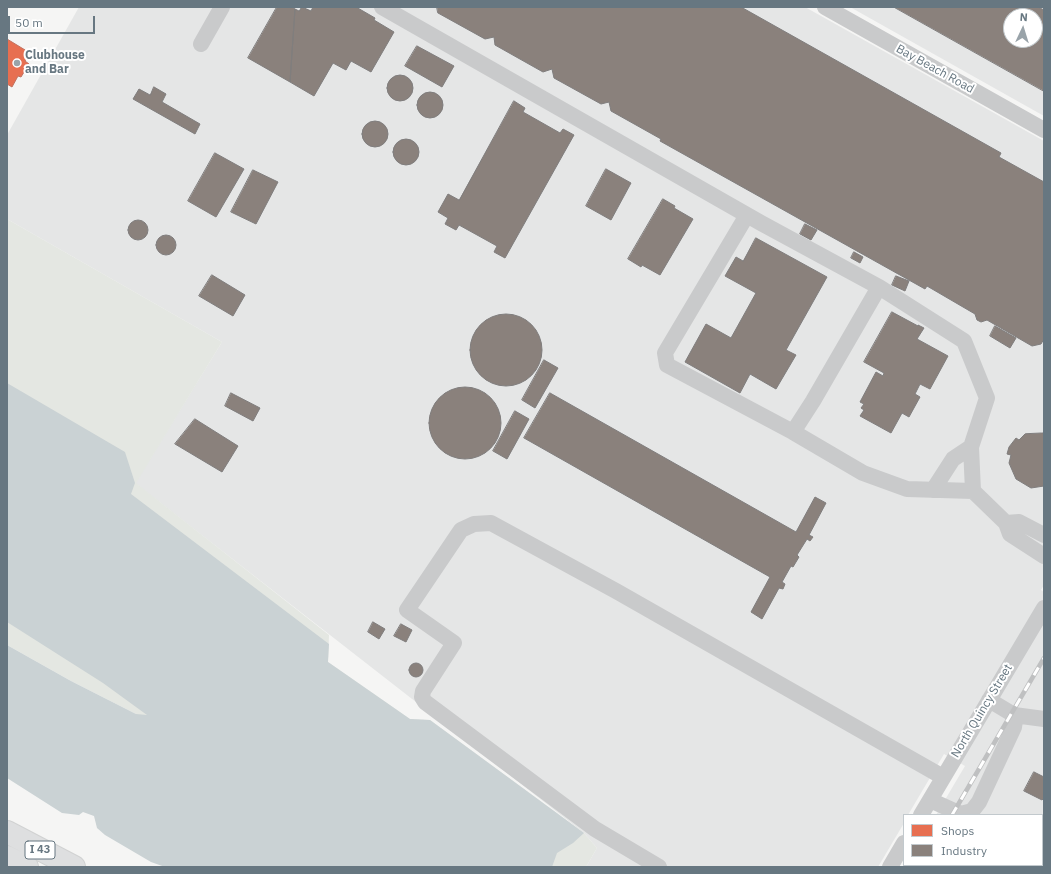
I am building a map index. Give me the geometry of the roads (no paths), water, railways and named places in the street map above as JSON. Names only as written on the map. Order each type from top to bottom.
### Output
[{"type":"highway","name":"I 43","points":[[7,832],[74,867]]},
{"type":"highway","name":"I 43","points":[[7,856],[27,867]]},
{"type":"street","points":[[201,44],[222,7]]},
{"type":"street","points":[[382,7],[746,214],[879,287],[964,341],[987,398],[971,447],[973,491]]},
{"type":"street","name":"Bay Beach Road","points":[[825,7],[1044,130]]},
{"type":"street","points":[[746,214],[665,353],[667,365],[793,432],[863,473],[907,489],[973,491],[1006,523],[1010,534],[1044,556]]},
{"type":"street","points":[[793,432],[813,401],[879,287]]},
{"type":"street","points":[[933,490],[953,459],[971,447]]},
{"type":"street","points":[[1006,523],[1019,522],[1044,535]]},
{"type":"street","points":[[659,867],[595,829],[424,702],[422,697],[423,691],[454,643],[407,610],[461,530],[474,524],[491,523],[616,591],[943,777]]},
{"type":"street","name":"North Quincy Street","points":[[922,814],[1043,612]]},
{"type":"street","points":[[989,700],[1014,715],[1044,719]]},
{"type":"street","points":[[930,800],[962,814],[972,811],[979,802],[1014,727],[1014,715]]},
{"type":"street","points":[[890,867],[903,845]]},
{"type":"railway","points":[[953,814],[1044,658]]},
{"type":"place","name":"Clubhouse and Bar","points":[[17,63]]}]
